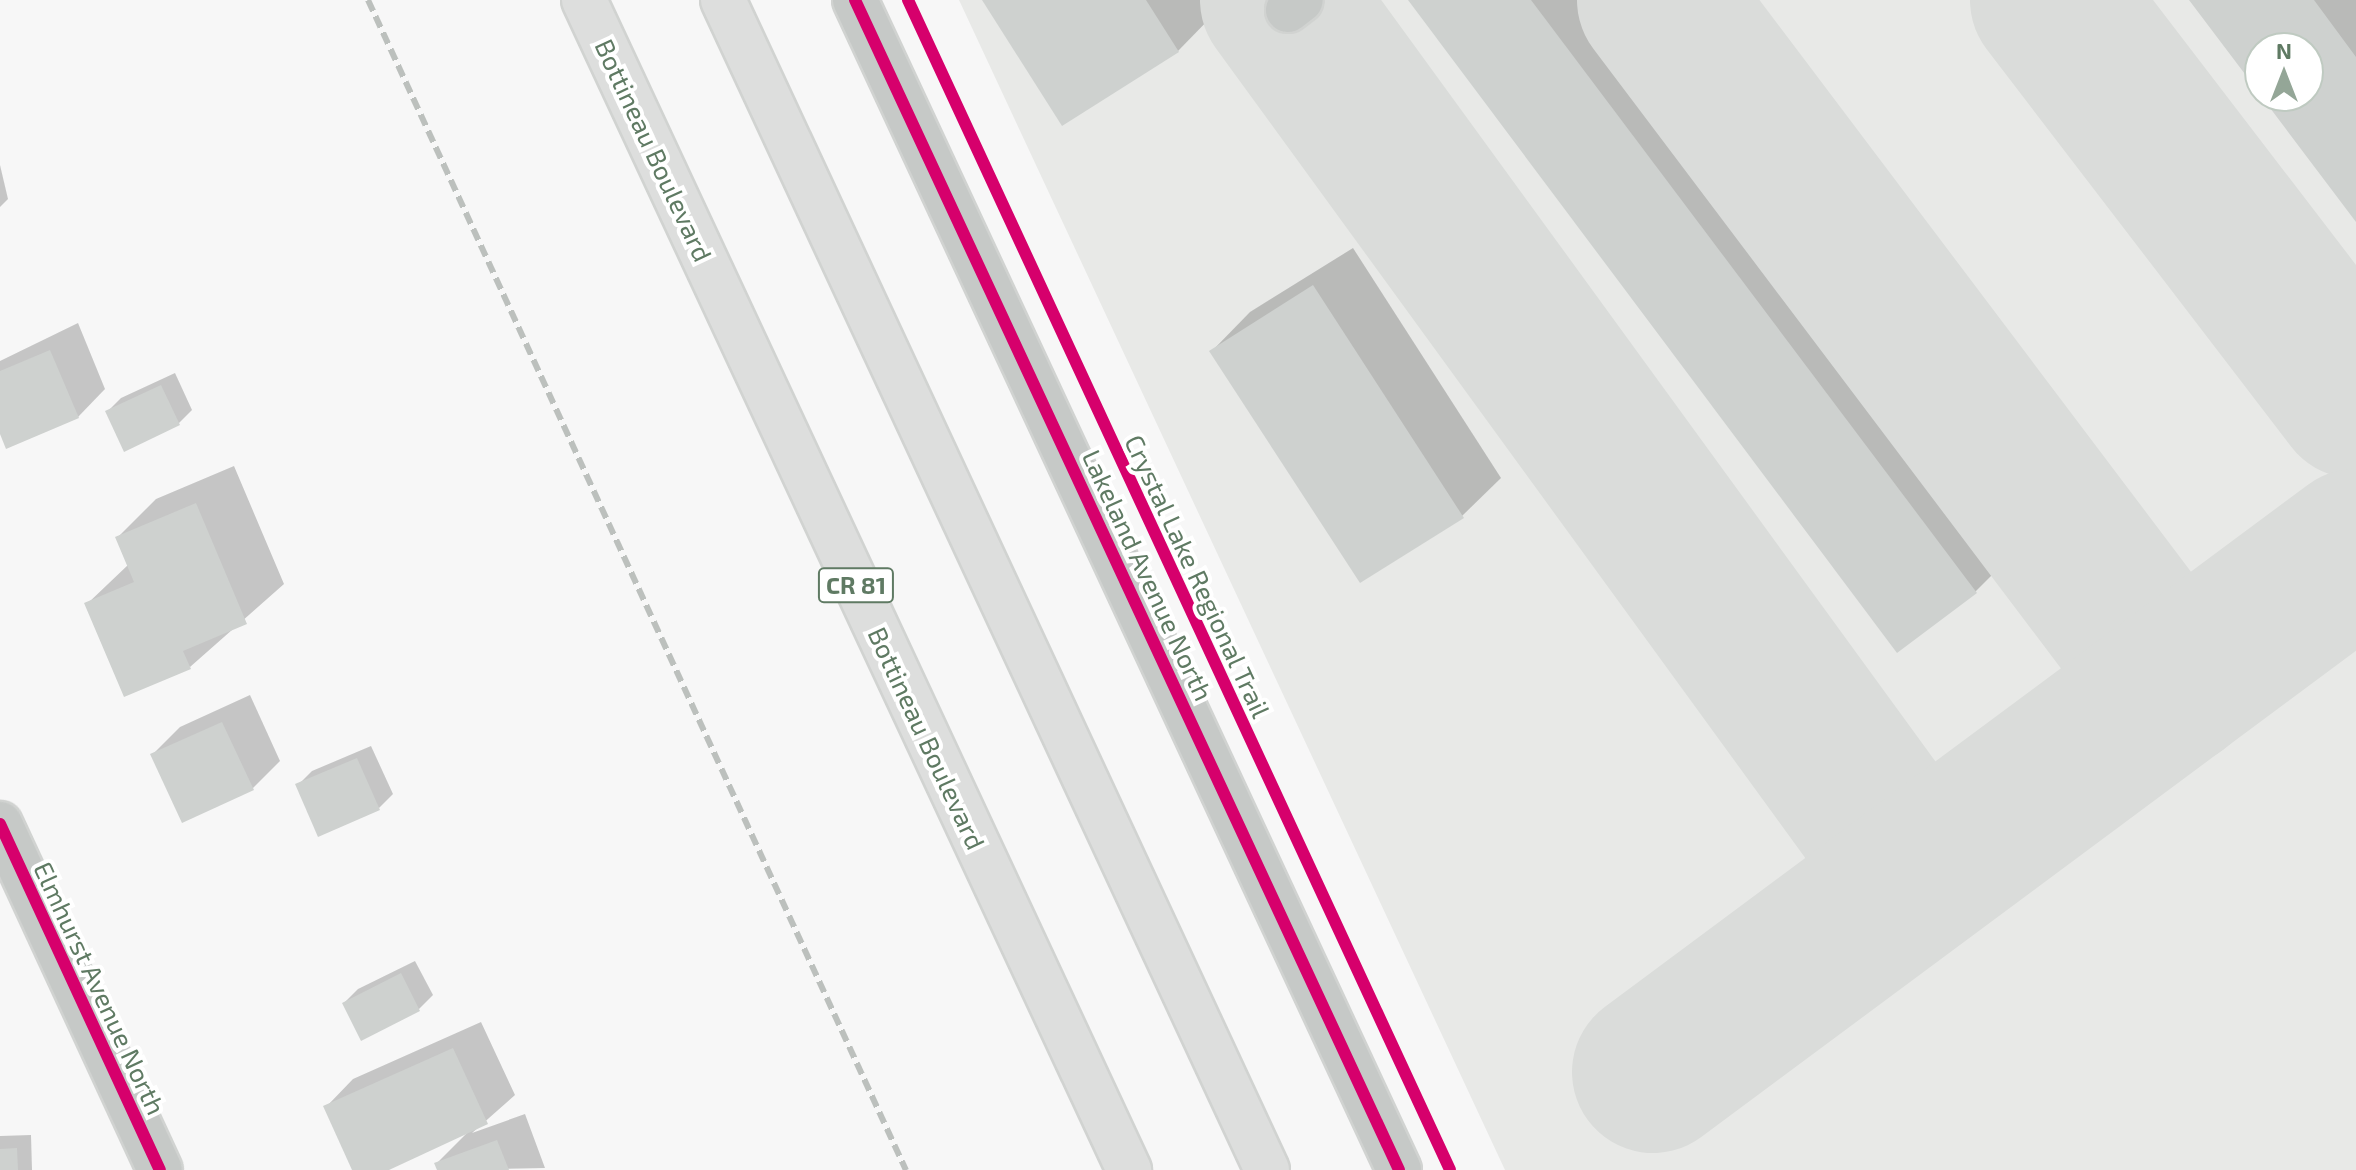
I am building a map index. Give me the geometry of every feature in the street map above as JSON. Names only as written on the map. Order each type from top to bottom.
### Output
[{"type":"highway","name":"Bottineau Boulevard","points":[[584,0],[1129,1170]]},
{"type":"highway","points":[[723,0],[1267,1170]]},
{"type":"street","name":"Lakeland Avenue North","points":[[855,0],[1399,1170]]},
{"type":"street","name":"Elmhurst Avenue North","points":[[0,824],[160,1170]]},
{"type":"shaded area","points":[[959,0],[2356,0],[2356,1170],[1505,1170]]},
{"type":"building","points":[[982,0],[1146,0],[1179,52],[1062,126]]},
{"type":"building","points":[[1408,0],[1531,0],[1977,593],[1897,653]]},
{"type":"building","points":[[2189,0],[2314,0],[2356,57],[2356,222],[2273,112],[2324,112],[2324,32],[2244,32],[2244,73]]},
{"type":"building","points":[[1313,285],[1464,518],[1360,583],[1209,351]]},
{"type":"building","points":[[50,350],[79,418],[6,449],[0,434],[0,371]]},
{"type":"building","points":[[161,385],[180,425],[124,452],[105,411]]},
{"type":"building","points":[[196,503],[247,624],[183,651],[191,669],[124,697],[84,603],[134,582],[115,537]]},
{"type":"building","points":[[222,722],[254,790],[182,823],[150,754]]},
{"type":"building","points":[[357,758],[380,810],[318,837],[295,784]]},
{"type":"building","points":[[401,973],[420,1011],[361,1041],[342,1003]]},
{"type":"building","points":[[453,1048],[488,1124],[389,1170],[352,1170],[323,1106]]},
{"type":"building","points":[[497,1140],[509,1170],[437,1170],[434,1163]]},
{"type":"building","points":[[17,1148],[18,1170],[0,1170],[0,1149]]},
{"type":"taxiway","points":[[1281,0],[1918,875]]},
{"type":"taxiway","points":[[1658,0],[2175,685]]},
{"type":"taxiway","points":[[2051,0],[2356,398]]},
{"type":"taxiway","points":[[1653,1072],[2356,550]]},
{"type":"railway","points":[[368,0],[906,1170]]},
{"type":"cycle path","points":[[855,0],[1399,1170]]},
{"type":"cycle path","name":"Crystal Lake Regional Trail","points":[[908,0],[1450,1170]]},
{"type":"cycle path","points":[[0,824],[160,1170]]}]
